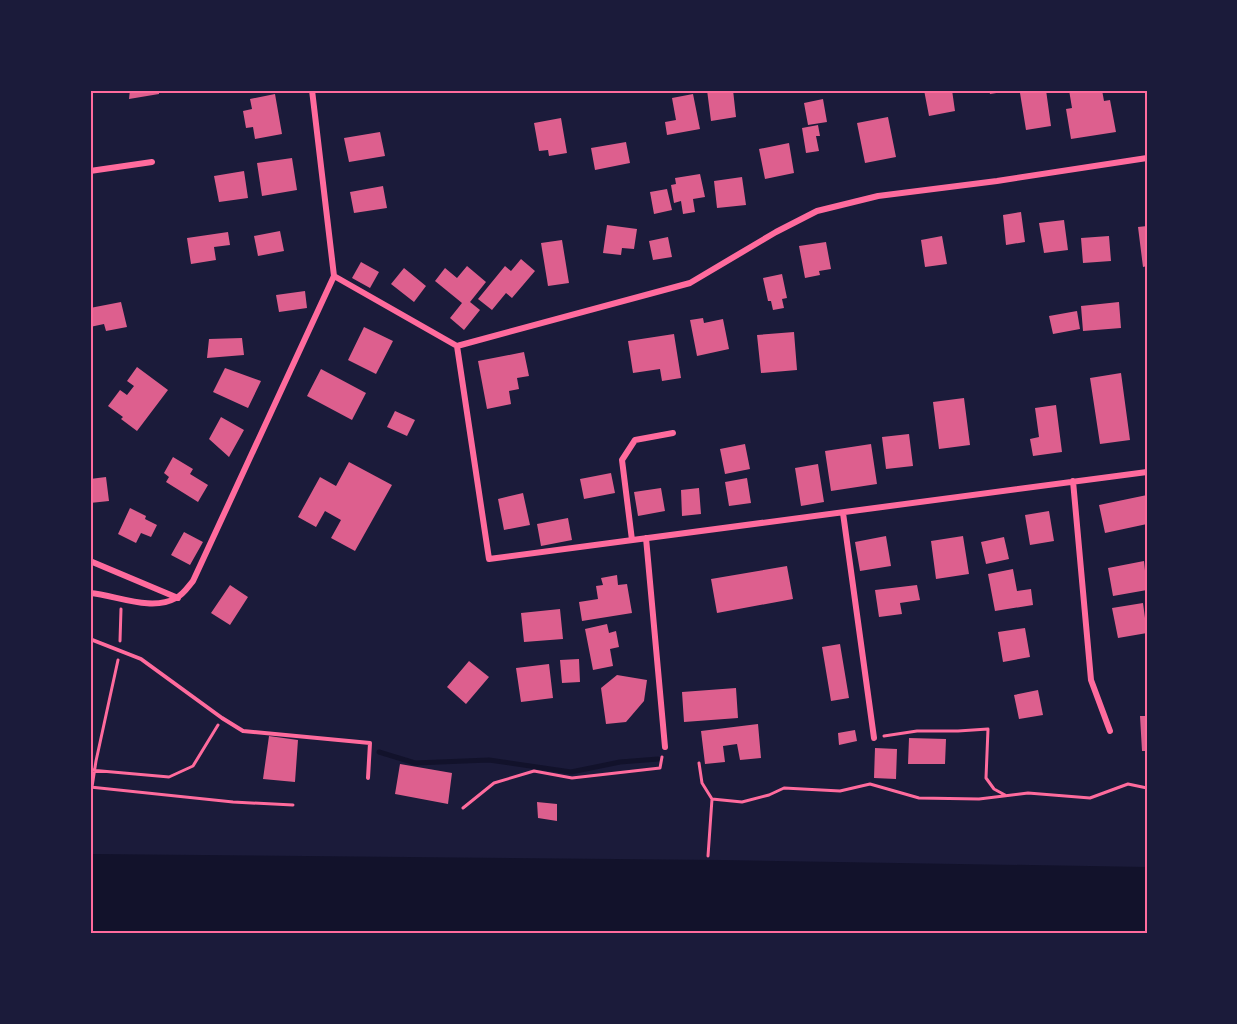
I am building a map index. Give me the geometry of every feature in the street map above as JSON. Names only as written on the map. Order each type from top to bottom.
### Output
[{"type":"street","points":[[90,593],[149,603],[166,602],[178,598],[193,581],[334,276],[312,90]]},
{"type":"street","points":[[334,276],[457,346],[690,283],[776,232],[817,211],[878,196],[1147,158]]},
{"type":"street","points":[[90,171],[152,162]]},
{"type":"street","points":[[457,346],[489,559],[1147,472]]},
{"type":"street","points":[[632,540],[622,460],[635,440],[673,433]]},
{"type":"street","points":[[1073,481],[1091,680],[1110,731]]},
{"type":"street","points":[[843,513],[874,738]]},
{"type":"street","points":[[646,538],[665,747]]},
{"type":"street","points":[[90,561],[178,598]]},
{"type":"lane","points":[[90,639],[141,658],[222,718],[243,730],[370,742],[368,778]]},
{"type":"path","points":[[122,598],[120,650],[92,771],[91,787],[233,802],[293,805]]},
{"type":"path","points":[[92,771],[169,777],[193,766],[222,718]]},
{"type":"path","points":[[874,738],[917,731],[988,729],[986,778],[994,789],[1006,796]]},
{"type":"path","points":[[463,808],[494,783],[534,771],[572,778],[660,768],[665,747]]},
{"type":"path","points":[[699,763],[702,783],[712,799],[708,856]]},
{"type":"path","points":[[712,799],[742,802],[769,795],[784,788],[840,790],[870,784],[919,798],[979,799],[1028,793],[1090,798],[1128,784],[1147,788]]},
{"type":"shaded area","points":[[90,852],[93,854],[1147,867],[1147,934],[90,934]]},
{"type":"building","points":[[130,90],[159,90],[159,94],[129,99]]},
{"type":"building","points":[[707,90],[733,90],[736,117],[711,121]]},
{"type":"building","points":[[924,90],[952,90],[955,111],[929,116]]},
{"type":"building","points":[[989,90],[1009,90],[1009,91],[990,94]]},
{"type":"building","points":[[1046,90],[1051,126],[1026,130],[1020,93]]},
{"type":"building","points":[[1069,90],[1102,90],[1104,101],[1110,100],[1116,132],[1071,139],[1066,109],[1072,108]]},
{"type":"building","points":[[275,94],[282,134],[255,139],[253,127],[246,128],[243,111],[252,109],[250,99]]},
{"type":"building","points":[[693,94],[700,129],[667,135],[665,122],[676,120],[672,98]]},
{"type":"building","points":[[823,99],[827,122],[808,125],[804,103]]},
{"type":"building","points":[[888,117],[896,157],[865,163],[857,123]]},
{"type":"building","points":[[561,118],[567,153],[549,156],[548,150],[539,151],[534,123]]},
{"type":"building","points":[[818,125],[820,136],[816,136],[819,151],[806,153],[802,128]]},
{"type":"building","points":[[380,132],[385,156],[349,162],[344,138]]},
{"type":"building","points":[[626,142],[630,163],[595,170],[591,148]]},
{"type":"building","points":[[789,143],[794,173],[765,179],[759,149]]},
{"type":"building","points":[[292,158],[297,190],[262,196],[257,163]]},
{"type":"building","points":[[244,171],[248,198],[219,202],[214,176]]},
{"type":"building","points":[[700,174],[705,197],[693,199],[695,212],[683,214],[681,201],[674,203],[671,185],[676,184],[675,178]]},
{"type":"building","points":[[742,177],[746,205],[717,208],[714,181]]},
{"type":"building","points":[[383,186],[387,208],[354,213],[350,192]]},
{"type":"building","points":[[667,189],[672,210],[654,214],[650,192]]},
{"type":"building","points":[[1021,212],[1025,242],[1006,245],[1003,215]]},
{"type":"building","points":[[1064,220],[1068,250],[1044,253],[1039,223]]},
{"type":"building","points":[[607,225],[637,229],[634,249],[622,248],[621,255],[603,253]]},
{"type":"building","points":[[1147,226],[1147,266],[1143,267],[1138,227]]},
{"type":"building","points":[[280,231],[284,251],[258,256],[254,236]]},
{"type":"building","points":[[228,232],[230,245],[214,247],[216,260],[191,264],[187,238]]},
{"type":"building","points":[[942,236],[947,264],[925,267],[921,240]]},
{"type":"building","points":[[1109,236],[1111,261],[1083,263],[1081,238]]},
{"type":"building","points":[[668,237],[672,257],[653,260],[649,241]]},
{"type":"building","points":[[562,240],[569,283],[548,286],[541,243]]},
{"type":"building","points":[[826,242],[831,269],[819,271],[820,275],[805,278],[799,246]]},
{"type":"building","points":[[521,259],[535,271],[512,298],[506,293],[492,310],[478,299],[505,266],[511,271]]},
{"type":"building","points":[[361,262],[379,272],[370,288],[352,278]]},
{"type":"building","points":[[467,266],[486,282],[470,302],[480,310],[464,330],[450,318],[462,303],[435,281],[445,268],[457,278]]},
{"type":"building","points":[[404,268],[426,286],[414,302],[391,284]]},
{"type":"building","points":[[782,274],[787,298],[782,299],[784,308],[773,310],[771,301],[768,301],[763,278]]},
{"type":"building","points":[[305,291],[307,308],[279,312],[276,295]]},
{"type":"building","points":[[121,302],[127,327],[106,331],[104,324],[90,327],[90,308]]},
{"type":"building","points":[[1119,302],[1121,328],[1083,331],[1081,306]]},
{"type":"building","points":[[1077,311],[1080,329],[1053,334],[1049,316]]},
{"type":"building","points":[[703,318],[704,323],[723,319],[729,349],[697,356],[690,320]]},
{"type":"building","points":[[364,327],[393,341],[376,374],[348,360]]},
{"type":"building","points":[[794,332],[797,370],[761,373],[757,335]]},
{"type":"building","points":[[674,334],[681,378],[662,381],[660,369],[633,373],[628,341]]},
{"type":"building","points":[[242,338],[244,355],[207,358],[209,339]]},
{"type":"building","points":[[524,352],[529,376],[517,378],[519,389],[509,391],[511,404],[487,409],[478,361]]},
{"type":"building","points":[[137,367],[168,390],[137,431],[108,406],[120,390],[127,395],[134,386],[127,381]]},
{"type":"building","points":[[225,368],[261,381],[248,408],[213,392]]},
{"type":"building","points":[[321,369],[366,393],[352,420],[307,396]]},
{"type":"building","points":[[1121,373],[1130,440],[1100,444],[1090,378]]},
{"type":"building","points":[[964,398],[970,445],[939,449],[933,402]]},
{"type":"building","points":[[1056,405],[1062,452],[1033,456],[1030,439],[1039,437],[1035,408]]},
{"type":"building","points":[[395,411],[415,420],[407,436],[387,427]]},
{"type":"building","points":[[221,417],[244,430],[229,457],[209,439]]},
{"type":"building","points":[[909,434],[913,466],[886,469],[882,437]]},
{"type":"building","points":[[745,444],[750,469],[725,474],[720,449]]},
{"type":"building","points":[[871,444],[877,484],[831,491],[825,451]]},
{"type":"building","points":[[173,457],[193,469],[190,474],[208,485],[198,502],[166,482],[169,477],[164,473]]},
{"type":"building","points":[[349,462],[392,485],[355,551],[331,538],[341,520],[325,511],[316,527],[298,517],[320,477],[336,486]]},
{"type":"building","points":[[818,464],[824,502],[801,506],[795,468]]},
{"type":"building","points":[[611,473],[615,493],[584,499],[580,479]]},
{"type":"building","points":[[106,477],[109,501],[90,503],[90,479]]},
{"type":"building","points":[[747,478],[751,503],[729,506],[725,482]]},
{"type":"building","points":[[661,488],[665,511],[638,516],[634,492]]},
{"type":"building","points":[[699,488],[701,514],[682,516],[681,490]]},
{"type":"building","points":[[523,493],[530,525],[504,530],[498,499]]},
{"type":"building","points":[[1147,495],[1147,524],[1105,533],[1099,505]]},
{"type":"building","points":[[130,508],[157,525],[151,537],[141,533],[136,543],[118,534]]},
{"type":"building","points":[[1049,511],[1054,541],[1030,545],[1025,515]]},
{"type":"building","points":[[568,518],[572,540],[541,546],[537,524]]},
{"type":"building","points":[[184,532],[203,542],[190,565],[171,555]]},
{"type":"building","points":[[886,536],[891,566],[860,571],[855,542]]},
{"type":"building","points":[[963,536],[969,574],[936,579],[931,541]]},
{"type":"building","points":[[1004,537],[1009,559],[986,564],[981,542]]},
{"type":"building","points":[[1144,561],[1147,590],[1113,596],[1108,568]]},
{"type":"building","points":[[787,566],[793,599],[717,613],[711,579]]},
{"type":"building","points":[[1013,569],[1017,591],[1031,589],[1033,605],[995,611],[988,574]]},
{"type":"building","points":[[617,575],[618,585],[627,584],[632,613],[582,621],[579,602],[598,599],[596,586],[603,585],[601,578]]},
{"type":"building","points":[[230,585],[248,597],[230,625],[211,613]]},
{"type":"building","points":[[917,585],[920,600],[900,603],[902,614],[879,617],[875,590]]},
{"type":"building","points":[[1143,603],[1147,633],[1118,638],[1112,608]]},
{"type":"building","points":[[560,609],[563,639],[524,642],[521,613]]},
{"type":"building","points":[[607,624],[609,633],[616,631],[619,647],[610,649],[613,666],[593,670],[585,629]]},
{"type":"building","points":[[1025,628],[1030,657],[1003,662],[998,632]]},
{"type":"building","points":[[840,644],[849,698],[831,701],[822,647]]},
{"type":"building","points":[[579,659],[580,682],[562,683],[560,660]]},
{"type":"building","points":[[469,661],[489,677],[466,704],[447,687]]},
{"type":"building","points":[[549,664],[553,698],[521,702],[516,668]]},
{"type":"building","points":[[617,675],[647,680],[644,701],[626,722],[606,724],[601,688]]},
{"type":"building","points":[[736,688],[738,718],[684,722],[682,692]]},
{"type":"building","points":[[1038,690],[1043,715],[1019,719],[1014,695]]},
{"type":"building","points":[[1140,716],[1147,716],[1147,751],[1142,751]]},
{"type":"building","points":[[758,724],[761,758],[740,760],[737,744],[723,746],[725,762],[705,764],[701,731]]},
{"type":"building","points":[[855,730],[857,741],[839,745],[838,733]]},
{"type":"building","points":[[269,736],[298,740],[295,782],[263,779]]},
{"type":"building","points":[[909,738],[946,739],[945,764],[908,764]]},
{"type":"building","points":[[875,748],[897,749],[896,779],[874,778]]},
{"type":"building","points":[[400,764],[452,773],[448,804],[395,794]]},
{"type":"building","points":[[537,802],[557,804],[557,821],[538,818]]},
{"type":"waterway","points":[[379,752],[415,763],[489,760],[571,772],[620,762],[658,759]]}]
